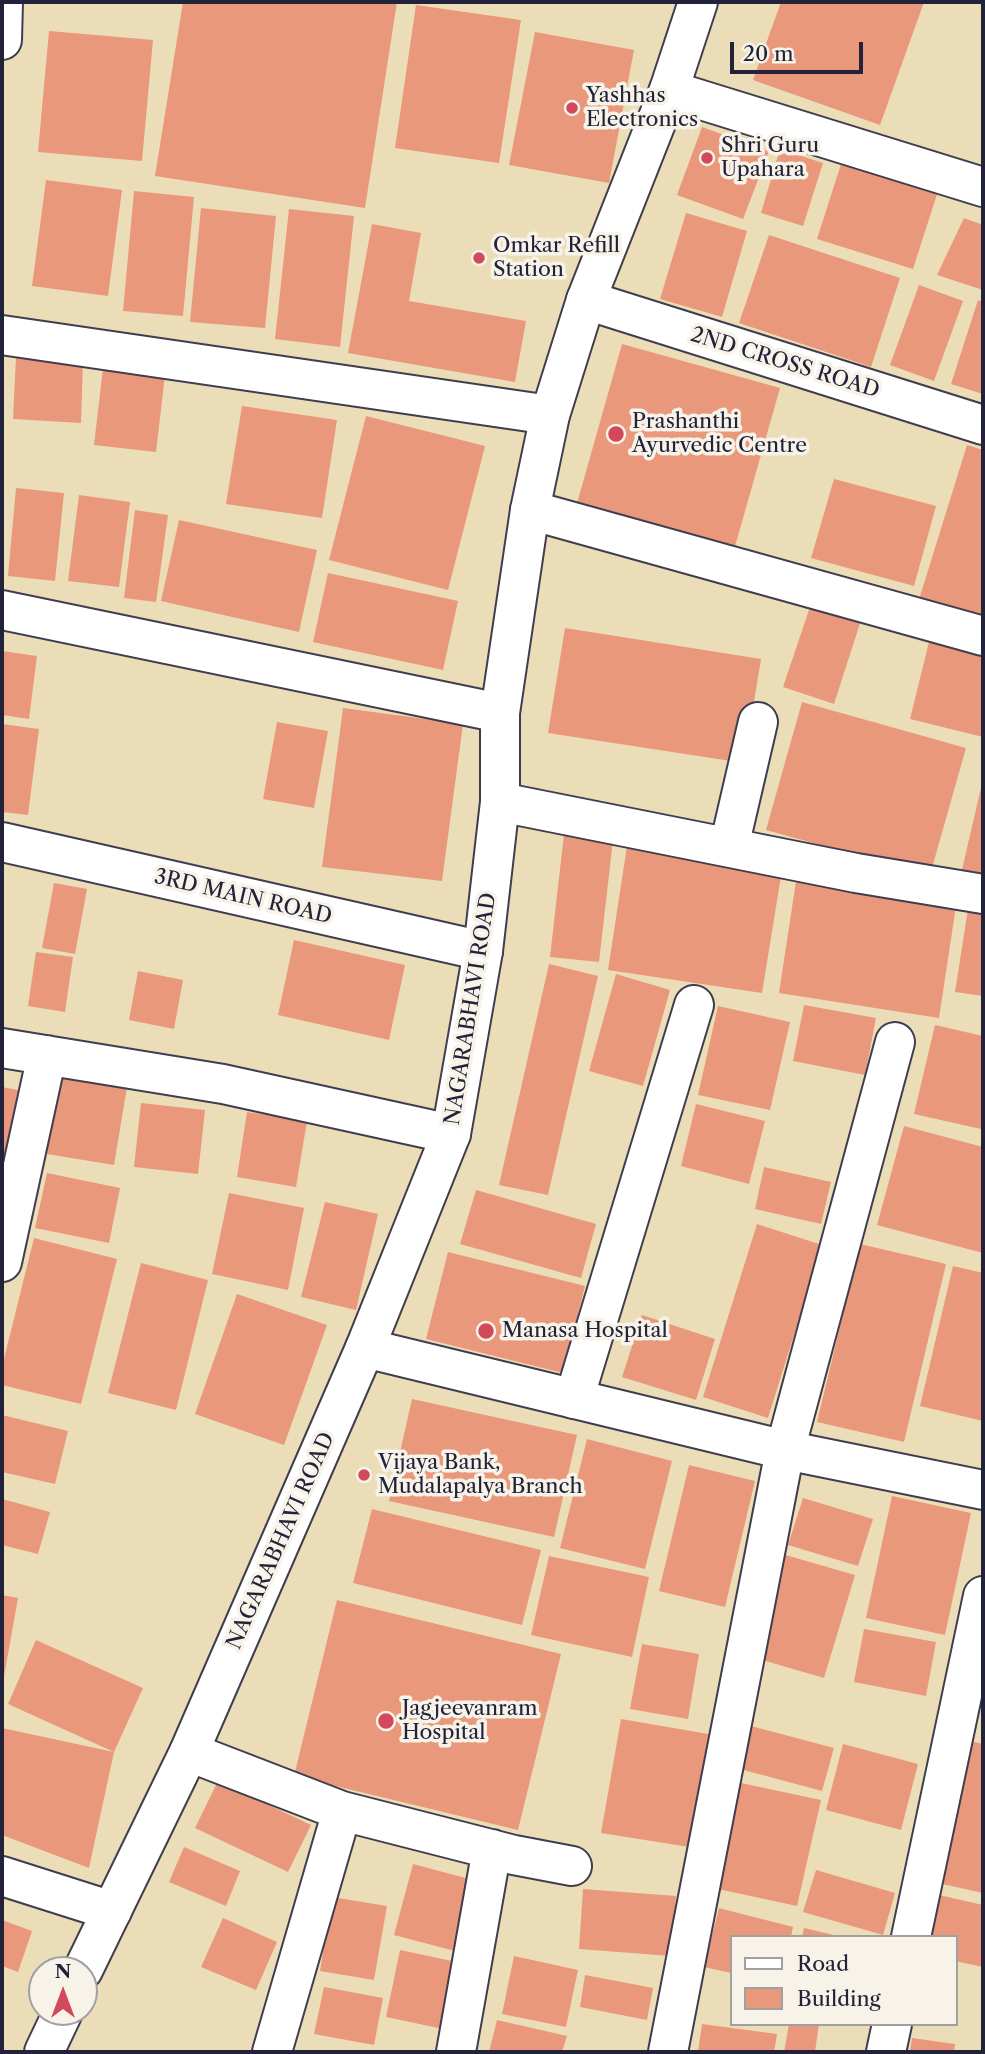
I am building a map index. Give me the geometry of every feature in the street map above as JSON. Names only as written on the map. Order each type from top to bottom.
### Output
[{"type":"street","points":[[2,40],[3,2]]},
{"type":"street","name":"NAGARABHAVI ROAD","points":[[90,1956],[189,1752],[365,1348],[451,1134],[484,951],[500,802],[500,713],[530,510],[550,415],[586,300],[669,90],[698,2]]},
{"type":"street","points":[[669,90],[983,187]]},
{"type":"street","name":"2ND CROSS ROAD","points":[[586,300],[983,425]]},
{"type":"street","points":[[2,335],[550,415]]},
{"type":"street","points":[[530,510],[983,636]]},
{"type":"street","points":[[2,610],[500,713]]},
{"type":"street","points":[[729,847],[758,722]]},
{"type":"street","points":[[500,802],[856,873],[983,894]]},
{"type":"street","name":"3RD MAIN ROAD","points":[[2,842],[484,951]]},
{"type":"street","points":[[574,1399],[694,1005]]},
{"type":"street","points":[[668,2052],[785,1450],[895,1042]]},
{"type":"street","points":[[2,1048],[223,1084],[451,1134]]},
{"type":"street","points":[[2,1262],[47,1055]]},
{"type":"street","points":[[365,1348],[785,1450],[983,1490]]},
{"type":"street","points":[[911,1935],[983,1596]]},
{"type":"street","points":[[189,1752],[342,1811],[572,1866]]},
{"type":"street","points":[[272,2052],[342,1811]]},
{"type":"street","points":[[456,2052],[492,1849]]},
{"type":"street","points":[[2,1876],[112,1911]]},
{"type":"street","points":[[44,2052],[56,2026]]},
{"type":"street","points":[[886,2052],[892,2026]]},
{"type":"building","points":[[183,2],[397,2],[365,208],[155,176]]},
{"type":"building","points":[[781,2],[924,2],[880,125],[753,80]]},
{"type":"building","points":[[416,5],[521,20],[499,163],[395,148]]},
{"type":"building","points":[[49,31],[153,40],[142,161],[38,152]]},
{"type":"building","points":[[535,32],[634,50],[609,183],[509,165]]},
{"type":"building","points":[[702,127],[769,151],[743,219],[677,195]]},
{"type":"building","points":[[780,149],[823,163],[803,226],[761,213]]},
{"type":"building","points":[[842,161],[938,191],[913,269],[817,239]]},
{"type":"building","points":[[46,180],[122,190],[108,296],[32,286]]},
{"type":"building","points":[[134,191],[194,197],[183,316],[123,311]]},
{"type":"building","points":[[201,208],[276,216],[265,328],[190,322]]},
{"type":"building","points":[[289,209],[354,216],[340,347],[275,339]]},
{"type":"building","points":[[686,213],[747,231],[722,317],[660,299]]},
{"type":"building","points":[[964,218],[983,225],[983,290],[937,275]]},
{"type":"building","points":[[372,224],[421,233],[409,301],[526,321],[515,382],[348,353]]},
{"type":"building","points":[[769,235],[900,278],[871,367],[739,323]]},
{"type":"building","points":[[919,285],[963,301],[934,381],[890,365]]},
{"type":"building","points":[[978,300],[983,302],[983,394],[951,384]]},
{"type":"building","points":[[622,344],[780,388],[732,557],[574,514]]},
{"type":"building","points":[[16,357],[83,360],[81,423],[13,419]]},
{"type":"building","points":[[103,368],[165,375],[156,452],[94,445]]},
{"type":"building","points":[[242,406],[337,420],[322,518],[226,504]]},
{"type":"building","points":[[366,416],[485,446],[448,590],[329,560]]},
{"type":"building","points":[[967,445],[983,450],[983,629],[916,609]]},
{"type":"building","points":[[834,479],[936,506],[914,586],[811,558]]},
{"type":"building","points":[[16,488],[64,493],[55,581],[8,576]]},
{"type":"building","points":[[79,495],[130,502],[119,587],[68,581]]},
{"type":"building","points":[[135,510],[168,515],[156,602],[124,598]]},
{"type":"building","points":[[179,520],[317,550],[299,632],[161,601]]},
{"type":"building","points":[[328,573],[458,601],[443,670],[313,642]]},
{"type":"building","points":[[813,598],[863,614],[834,704],[783,687]]},
{"type":"building","points":[[565,628],[761,659],[744,763],[548,733]]},
{"type":"building","points":[[930,638],[983,651],[983,737],[910,719]]},
{"type":"building","points":[[2,651],[37,656],[29,719],[2,715]]},
{"type":"building","points":[[802,702],[966,748],[930,875],[766,830]]},
{"type":"building","points":[[343,708],[463,724],[442,881],[322,867]]},
{"type":"building","points":[[277,722],[328,731],[314,808],[263,799]]},
{"type":"building","points":[[2,724],[39,729],[28,815],[2,812]]},
{"type":"building","points":[[983,779],[983,879],[961,874]]},
{"type":"building","points":[[564,834],[613,840],[599,962],[550,957]]},
{"type":"building","points":[[627,846],[782,870],[762,993],[608,970]]},
{"type":"building","points":[[796,881],[956,906],[939,1018],[779,993]]},
{"type":"building","points":[[54,883],[87,889],[75,954],[42,948]]},
{"type":"building","points":[[968,909],[983,911],[983,996],[955,992]]},
{"type":"building","points":[[294,940],[405,965],[389,1040],[278,1015]]},
{"type":"building","points":[[36,952],[73,957],[65,1012],[28,1006]]},
{"type":"building","points":[[549,964],[598,976],[548,1195],[499,1185]]},
{"type":"building","points":[[138,971],[183,980],[174,1029],[129,1020]]},
{"type":"building","points":[[616,974],[670,990],[643,1086],[589,1071]]},
{"type":"building","points":[[804,1005],[876,1018],[865,1075],[793,1061]]},
{"type":"building","points":[[718,1006],[790,1022],[770,1110],[698,1095]]},
{"type":"building","points":[[935,1025],[983,1036],[981,1129],[914,1114]]},
{"type":"building","points":[[60,1076],[127,1087],[114,1165],[47,1154]]},
{"type":"building","points":[[2,1087],[18,1090],[3,1166],[2,1166]]},
{"type":"building","points":[[141,1103],[205,1110],[198,1174],[134,1167]]},
{"type":"building","points":[[696,1104],[765,1121],[749,1184],[681,1166]]},
{"type":"building","points":[[247,1112],[307,1121],[296,1187],[237,1177]]},
{"type":"building","points":[[904,1126],[983,1147],[983,1253],[877,1225]]},
{"type":"building","points":[[764,1167],[831,1182],[821,1224],[755,1209]]},
{"type":"building","points":[[47,1173],[120,1188],[109,1243],[35,1228]]},
{"type":"building","points":[[476,1190],[596,1224],[581,1278],[460,1244]]},
{"type":"building","points":[[229,1193],[304,1208],[288,1290],[212,1274]]},
{"type":"building","points":[[325,1202],[378,1214],[356,1310],[301,1297]]},
{"type":"building","points":[[757,1224],[822,1245],[768,1418],[703,1397]]},
{"type":"building","points":[[34,1238],[117,1259],[81,1404],[2,1385],[2,1367]]},
{"type":"building","points":[[860,1244],[946,1264],[904,1442],[817,1422]]},
{"type":"building","points":[[448,1252],[585,1286],[563,1373],[426,1339]]},
{"type":"building","points":[[141,1263],[208,1280],[176,1410],[108,1393]]},
{"type":"building","points":[[953,1266],[983,1273],[983,1421],[920,1406]]},
{"type":"building","points":[[237,1294],[327,1325],[284,1445],[195,1414]]},
{"type":"building","points":[[642,1315],[715,1339],[696,1400],[622,1377]]},
{"type":"building","points":[[412,1399],[577,1435],[554,1537],[389,1501]]},
{"type":"building","points":[[2,1415],[68,1431],[55,1484],[2,1472]]},
{"type":"building","points":[[587,1439],[672,1461],[645,1569],[560,1548]]},
{"type":"building","points":[[689,1465],[755,1481],[725,1607],[659,1591]]},
{"type":"building","points":[[892,1496],[971,1513],[945,1635],[866,1618]]},
{"type":"building","points":[[803,1498],[873,1519],[858,1566],[788,1545]]},
{"type":"building","points":[[2,1499],[50,1512],[38,1554],[2,1545]]},
{"type":"building","points":[[372,1509],[541,1550],[522,1625],[353,1583]]},
{"type":"building","points":[[782,1554],[855,1575],[824,1678],[752,1657]]},
{"type":"building","points":[[549,1556],[649,1577],[632,1657],[531,1635]]},
{"type":"building","points":[[2,1595],[18,1598],[3,1682],[2,1682]]},
{"type":"building","points":[[337,1600],[561,1654],[518,1830],[294,1776]]},
{"type":"building","points":[[864,1629],[936,1642],[926,1696],[854,1682]]},
{"type":"building","points":[[36,1640],[143,1688],[114,1752],[8,1704]]},
{"type":"building","points":[[642,1644],[699,1654],[688,1719],[630,1709]]},
{"type":"building","points":[[621,1719],[720,1736],[702,1849],[601,1833]]},
{"type":"building","points":[[751,1726],[834,1748],[822,1791],[740,1769]]},
{"type":"building","points":[[2,1728],[114,1752],[89,1868],[2,1835]]},
{"type":"building","points":[[971,1741],[983,1744],[983,1893],[938,1883]]},
{"type":"building","points":[[843,1744],[918,1764],[901,1830],[826,1810]]},
{"type":"building","points":[[218,1781],[311,1825],[288,1872],[195,1828]]},
{"type":"building","points":[[741,1783],[821,1800],[797,1906],[718,1889]]},
{"type":"building","points":[[184,1847],[240,1871],[226,1906],[169,1882]]},
{"type":"building","points":[[413,1864],[473,1880],[455,1951],[394,1935]]},
{"type":"building","points":[[816,1870],[895,1893],[883,1935],[803,1912]]},
{"type":"building","points":[[583,1889],[676,1896],[671,1956],[579,1949]]},
{"type":"building","points":[[939,1895],[983,1905],[983,1967],[957,1961],[957,1935],[930,1935]]},
{"type":"building","points":[[332,1897],[387,1906],[374,1980],[320,1971]]},
{"type":"building","points":[[719,1908],[793,1927],[791,1935],[730,1935],[730,1973],[704,1967]]},
{"type":"building","points":[[223,1918],[277,1942],[256,1990],[201,1967]]},
{"type":"building","points":[[2,1920],[32,1931],[18,1972],[2,1966]]},
{"type":"building","points":[[804,1928],[834,1935],[802,1935]]},
{"type":"building","points":[[400,1950],[457,1962],[443,2029],[386,2017]]},
{"type":"building","points":[[514,1956],[578,1970],[566,2027],[502,2014]]},
{"type":"building","points":[[585,1975],[653,1988],[647,2020],[580,2007]]},
{"type":"building","points":[[324,1987],[383,1998],[374,2045],[314,2034]]},
{"type":"building","points":[[497,2020],[567,2036],[562,2052],[489,2052]]},
{"type":"building","points":[[702,2024],[777,2034],[774,2052],[698,2052]]},
{"type":"building","points":[[789,2026],[819,2026],[815,2052],[784,2052]]},
{"type":"building","points":[[912,2038],[955,2044],[954,2052],[910,2052]]},
{"type":"place","name":"Yashhas Electronics","points":[[572,108]]},
{"type":"place","name":"Shri Guru Upahara","points":[[707,158]]},
{"type":"place","name":"Omkar Refill Station","points":[[479,258]]},
{"type":"place","name":"Prashanthi Ayurvedic Centre","points":[[616,434]]},
{"type":"place","name":"Manasa Hospital","points":[[486,1331]]},
{"type":"place","name":"Vijaya Bank, Mudalapalya Branch","points":[[364,1475]]},
{"type":"place","name":"Jagjeevanram Hospital","points":[[386,1721]]}]
